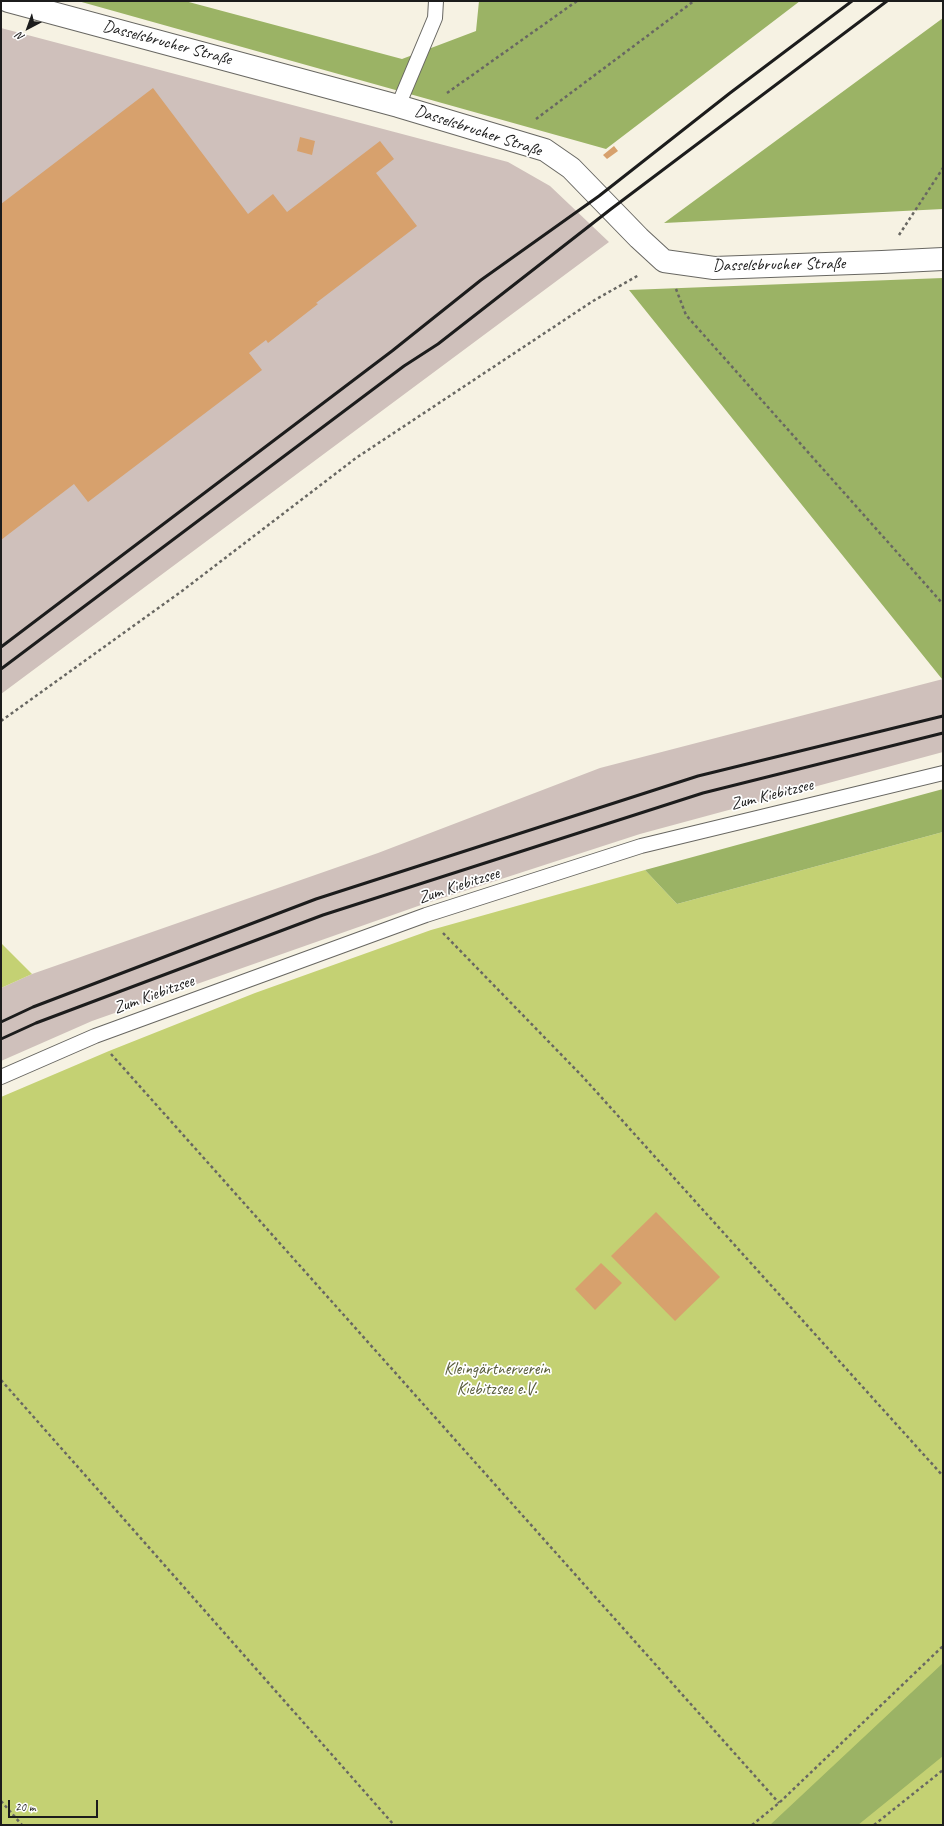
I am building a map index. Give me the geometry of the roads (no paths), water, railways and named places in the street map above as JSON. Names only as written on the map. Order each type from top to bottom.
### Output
[{"type":"street","name":"Dasselsbrucher Straße","points":[[8,1],[420,112],[545,150],[571,168],[639,238],[664,261],[714,268],[882,262],[943,258]]},
{"type":"lane","points":[[398,106],[434,18],[436,1]]},
{"type":"lane","name":"Zum Kiebitzsee","points":[[1,1077],[95,1036],[426,915],[641,846],[943,773]]},
{"type":"railway","points":[[1,647],[392,351],[481,280],[599,196],[730,93],[852,1]]},
{"type":"railway","points":[[1,669],[404,366],[438,344],[611,209],[887,1]]},
{"type":"railway","points":[[1,1022],[33,1007],[316,899],[698,776],[943,716]]},
{"type":"railway","points":[[1,1039],[36,1023],[323,915],[703,793],[943,733]]},
{"type":"park label","name":"Kleingärtnerverein Kiebitzsee e.V.","points":[[497,1380]]}]
